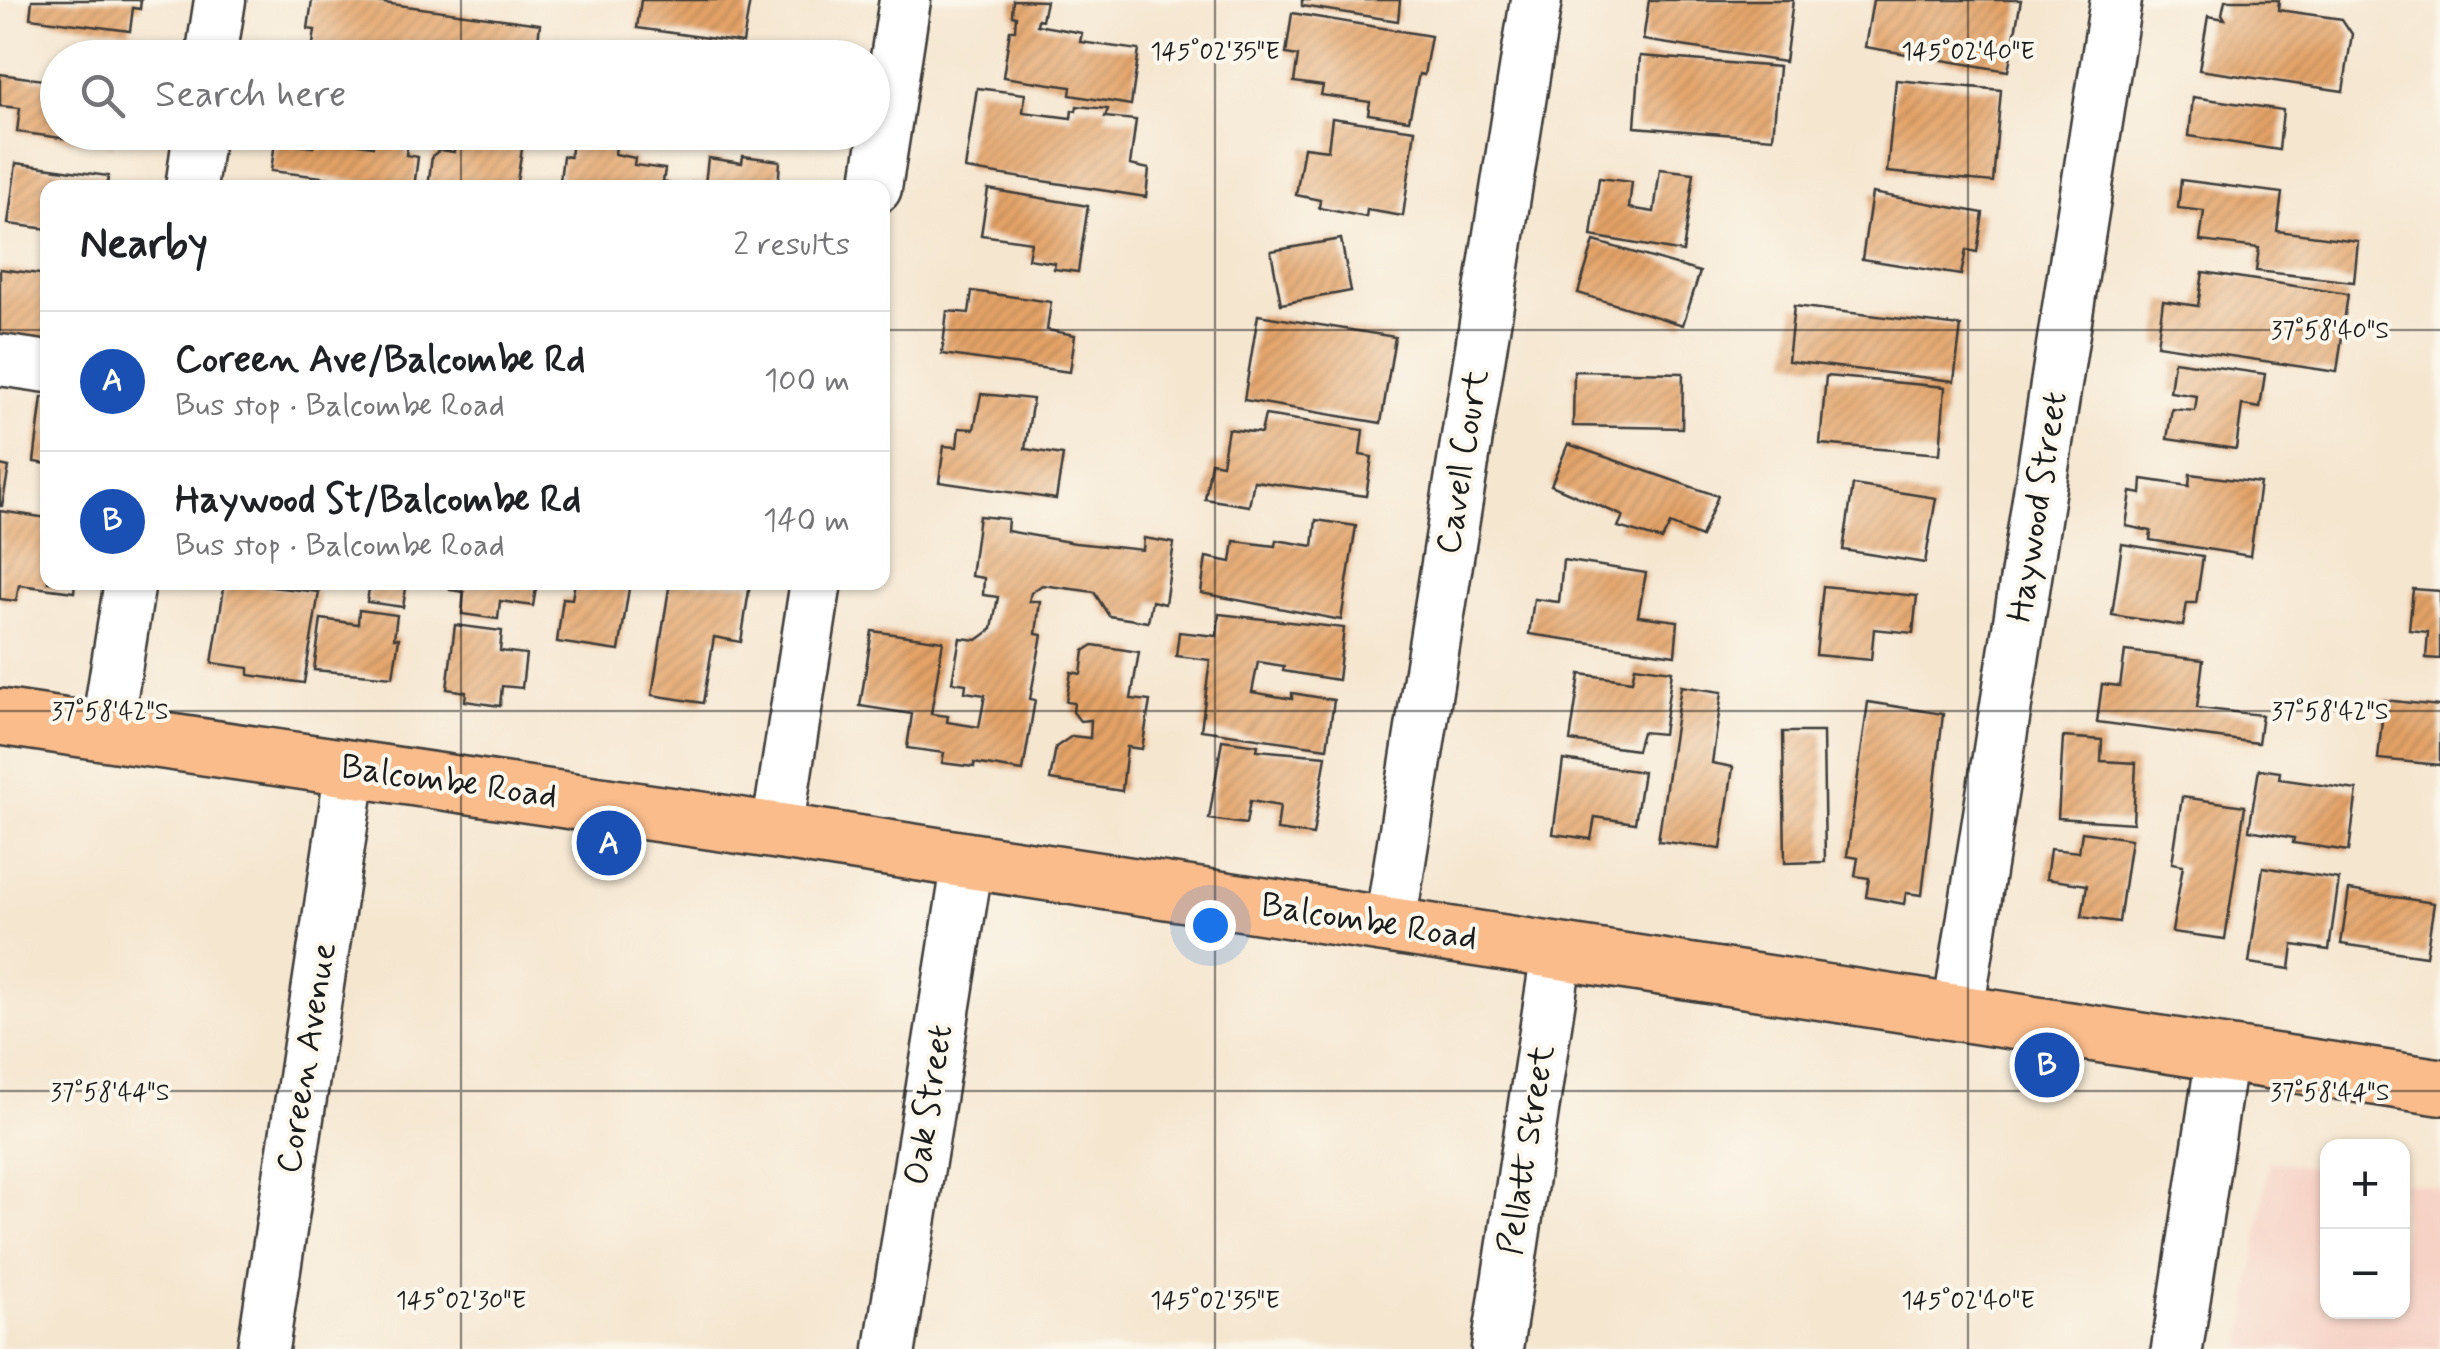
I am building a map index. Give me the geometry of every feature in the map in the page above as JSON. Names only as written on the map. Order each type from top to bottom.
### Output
[{"type":"main road","name":"Balcombe Road","points":[[0,717],[776,831],[2440,1088]]},
{"type":"street","points":[[214,40],[220,0]]},
{"type":"street","points":[[890,97],[905,0]]},
{"type":"street","name":"Cavell Court","points":[[1390,925],[1536,0]]},
{"type":"street","name":"Haywood Street","points":[[1958,1013],[2116,0]]},
{"type":"street","points":[[192,180],[197,150]]},
{"type":"street","points":[[877,180],[882,150]]},
{"type":"street","points":[[0,360],[40,366]]},
{"type":"street","points":[[106,733],[129,590]]},
{"type":"street","points":[[776,831],[815,590]]},
{"type":"street","name":"Coreen Avenue","points":[[263,1349],[351,767]]},
{"type":"street","name":"Oak Street","points":[[890,1349],[968,861]]},
{"type":"street","name":"Pellatt Street","points":[[1496,1349],[1558,952]]},
{"type":"street","points":[[2177,1349],[2222,1054]]},
{"type":"shaded area","points":[[2269,1161],[2320,1169],[2320,1319],[2410,1319],[2410,1183],[2440,1188],[2440,1349],[2242,1349]]},
{"type":"building","points":[[32,0],[141,0],[140,9],[133,8],[130,31],[30,18]]},
{"type":"building","points":[[312,0],[361,0],[540,24],[538,40],[314,40],[315,30],[308,29]]},
{"type":"building","points":[[641,0],[750,0],[743,40],[637,28]]},
{"type":"building","points":[[1013,0],[1046,1],[1037,25],[1082,33],[1080,42],[1139,50],[1131,105],[1070,95],[1071,87],[1003,77],[1010,30],[1015,30]]},
{"type":"building","points":[[1302,0],[1400,0],[1398,21],[1302,6]]},
{"type":"building","points":[[1649,0],[1793,0],[1785,62],[1643,40]]},
{"type":"building","points":[[1873,0],[2021,0],[2008,71],[1865,47]]},
{"type":"building","points":[[2225,0],[2279,0],[2278,10],[2342,19],[2352,34],[2343,91],[2199,70],[2208,16],[2225,19]]},
{"type":"building","points":[[1292,13],[1431,36],[1424,75],[1419,74],[1409,120],[1368,114],[1370,102],[1321,95],[1323,86],[1294,82],[1298,56],[1286,54]]},
{"type":"building","points":[[1640,56],[1779,67],[1773,138],[1635,127]]},
{"type":"building","points":[[0,74],[40,80],[40,135],[17,132],[20,108],[0,106]]},
{"type":"building","points":[[1896,80],[2001,90],[1993,182],[1887,172]]},
{"type":"building","points":[[977,88],[1025,94],[1023,112],[1071,118],[1077,106],[1108,109],[1105,117],[1136,120],[1130,165],[1149,169],[1146,197],[965,169]]},
{"type":"building","points":[[2193,97],[2283,110],[2279,150],[2189,136]]},
{"type":"building","points":[[1332,118],[1415,130],[1403,216],[1367,210],[1366,217],[1319,208],[1320,200],[1296,195],[1304,147],[1328,150]]},
{"type":"building","points":[[274,150],[407,150],[406,155],[418,157],[415,180],[347,180],[271,171]]},
{"type":"building","points":[[440,150],[522,150],[517,180],[429,180],[432,156]]},
{"type":"building","points":[[571,150],[615,150],[615,154],[635,158],[634,165],[665,169],[663,180],[560,180],[563,156],[570,157]]},
{"type":"building","points":[[743,156],[780,161],[779,180],[705,180],[708,158],[742,163]]},
{"type":"building","points":[[16,163],[108,176],[108,180],[40,180],[40,228],[8,224]]},
{"type":"building","points":[[1660,169],[1694,173],[1683,252],[1591,236],[1599,178],[1632,182],[1629,208],[1654,212]]},
{"type":"building","points":[[2181,180],[2282,193],[2277,231],[2358,241],[2354,282],[2256,271],[2259,248],[2200,241],[2204,211],[2178,208]]},
{"type":"building","points":[[988,189],[1088,206],[1078,272],[1054,269],[1055,263],[1028,259],[1031,242],[981,235]]},
{"type":"building","points":[[1872,193],[1983,213],[1977,252],[1966,250],[1961,275],[1862,259]]},
{"type":"building","points":[[1341,239],[1351,291],[1281,304],[1271,251]]},
{"type":"building","points":[[1594,241],[1700,272],[1683,325],[1578,293]]},
{"type":"building","points":[[0,269],[40,274],[40,351],[0,336]]},
{"type":"building","points":[[2203,272],[2348,294],[2337,372],[2157,345],[2163,301],[2198,306]]},
{"type":"building","points":[[972,291],[1051,302],[1047,330],[1075,335],[1070,372],[942,354],[947,311],[969,313]]},
{"type":"building","points":[[1794,306],[1961,326],[1954,381],[1788,361]]},
{"type":"building","points":[[1258,315],[1395,337],[1381,423],[1244,400]]},
{"type":"building","points":[[2174,361],[2265,374],[2260,408],[2242,405],[2236,449],[2167,439],[2172,409],[2195,411],[2197,396],[2170,392]]},
{"type":"building","points":[[1574,371],[1683,373],[1682,428],[1573,426]]},
{"type":"building","points":[[1826,376],[1945,387],[1940,454],[1820,444]]},
{"type":"building","points":[[981,394],[1033,399],[1025,449],[1063,455],[1056,499],[939,482],[944,446],[957,447],[959,428],[974,429]]},
{"type":"building","points":[[40,413],[40,463],[34,462]]},
{"type":"building","points":[[1265,415],[1363,430],[1360,455],[1372,457],[1366,496],[1254,481],[1249,506],[1205,499],[1211,462],[1222,464],[1228,429],[1261,433]]},
{"type":"building","points":[[1568,444],[1718,496],[1701,537],[1670,524],[1662,540],[1618,527],[1623,516],[1551,485]]},
{"type":"building","points":[[0,465],[9,467],[2,506],[0,506]]},
{"type":"building","points":[[2190,474],[2260,483],[2250,556],[2150,540],[2151,531],[2126,526],[2131,492],[2141,494],[2142,479],[2189,486]]},
{"type":"building","points":[[1853,485],[1936,498],[1925,563],[1843,550]]},
{"type":"building","points":[[0,511],[40,517],[40,588],[19,585],[16,601],[0,599]]},
{"type":"building","points":[[979,516],[1008,519],[1007,531],[1075,543],[1143,550],[1144,538],[1174,543],[1165,604],[1152,601],[1148,622],[1109,616],[1094,592],[1042,585],[1031,593],[1029,601],[1040,601],[1036,634],[1042,635],[1030,699],[1035,700],[1023,771],[974,763],[974,767],[942,763],[944,753],[907,748],[912,714],[860,706],[872,631],[943,641],[931,714],[948,716],[947,722],[979,727],[985,695],[965,692],[966,684],[952,682],[960,638],[977,640],[992,629],[998,597],[983,595],[984,578],[971,576]]},
{"type":"building","points":[[1316,520],[1356,526],[1341,620],[1201,593],[1206,557],[1231,562],[1234,541],[1275,546],[1276,540],[1313,546]]},
{"type":"building","points":[[2122,544],[2203,557],[2196,603],[2187,603],[2183,626],[2112,615]]},
{"type":"building","points":[[1563,560],[1646,573],[1638,616],[1678,621],[1675,655],[1529,634],[1534,599],[1559,602]]},
{"type":"building","points":[[1823,586],[1917,596],[1913,633],[1874,629],[1871,660],[1816,655]]},
{"type":"building","points":[[2413,589],[2440,591],[2440,659],[2426,658],[2428,632],[2409,630]]},
{"type":"building","points":[[224,590],[319,592],[304,683],[249,675],[249,668],[212,663]]},
{"type":"building","points":[[369,590],[406,590],[403,607],[367,602]]},
{"type":"building","points":[[450,590],[536,590],[533,606],[500,601],[498,619],[462,614],[464,592]]},
{"type":"building","points":[[574,590],[629,590],[619,651],[557,642],[563,598],[572,599]]},
{"type":"building","points":[[669,590],[749,590],[741,642],[714,637],[703,703],[652,695]]},
{"type":"building","points":[[359,610],[397,615],[394,638],[399,638],[393,677],[314,670],[321,619],[358,624]]},
{"type":"building","points":[[1219,614],[1344,628],[1338,680],[1283,671],[1284,666],[1258,662],[1252,692],[1292,699],[1292,693],[1334,700],[1327,748],[1201,730],[1210,660],[1176,656],[1179,632],[1217,636]]},
{"type":"building","points":[[455,625],[502,631],[500,651],[526,654],[522,688],[502,686],[500,706],[465,701],[466,692],[447,689]]},
{"type":"building","points":[[1093,645],[1139,652],[1131,699],[1150,701],[1142,749],[1127,747],[1122,791],[1050,780],[1056,747],[1072,736],[1090,738],[1091,720],[1080,721],[1073,712],[1074,703],[1066,702],[1071,672],[1081,674],[1084,651]]},
{"type":"building","points":[[2125,651],[2203,660],[2197,708],[2262,715],[2258,743],[2097,722],[2102,684],[2120,686]]},
{"type":"building","points":[[1635,666],[1672,671],[1663,734],[1642,732],[1637,750],[1570,741],[1580,674],[1632,681]]},
{"type":"building","points":[[1681,686],[1722,692],[1712,763],[1733,767],[1721,849],[1658,841]]},
{"type":"building","points":[[2384,700],[2440,706],[2440,765],[2378,759]]},
{"type":"building","points":[[1868,702],[1943,714],[1922,895],[1906,893],[1904,904],[1866,897],[1869,878],[1855,876],[1858,858],[1847,856]]},
{"type":"building","points":[[1783,732],[1823,732],[1825,862],[1785,863]]},
{"type":"building","points":[[2063,737],[2102,740],[2101,761],[2136,763],[2133,823],[2058,818]]},
{"type":"building","points":[[1222,740],[1258,745],[1257,750],[1326,756],[1313,835],[1277,830],[1280,806],[1250,801],[1246,824],[1209,819]]},
{"type":"building","points":[[1563,760],[1643,772],[1635,823],[1595,817],[1591,839],[1553,834]]},
{"type":"building","points":[[2259,769],[2280,772],[2279,779],[2357,790],[2349,851],[2293,843],[2294,838],[2249,830]]},
{"type":"building","points":[[2182,797],[2245,806],[2225,939],[2172,932],[2183,865],[2172,863]]},
{"type":"building","points":[[2082,832],[2131,839],[2119,922],[2082,917],[2087,885],[2046,879],[2050,849],[2079,852]]},
{"type":"building","points":[[2263,867],[2339,879],[2329,950],[2293,945],[2290,969],[2249,963]]},
{"type":"building","points":[[2349,890],[2434,903],[2426,956],[2341,944]]},
{"type":"place","name":"Coreen Ave/Balcombe Rd","points":[[609,843]]},
{"type":"place","name":"Haywood St/Balcombe Rd","points":[[2047,1065]]}]
